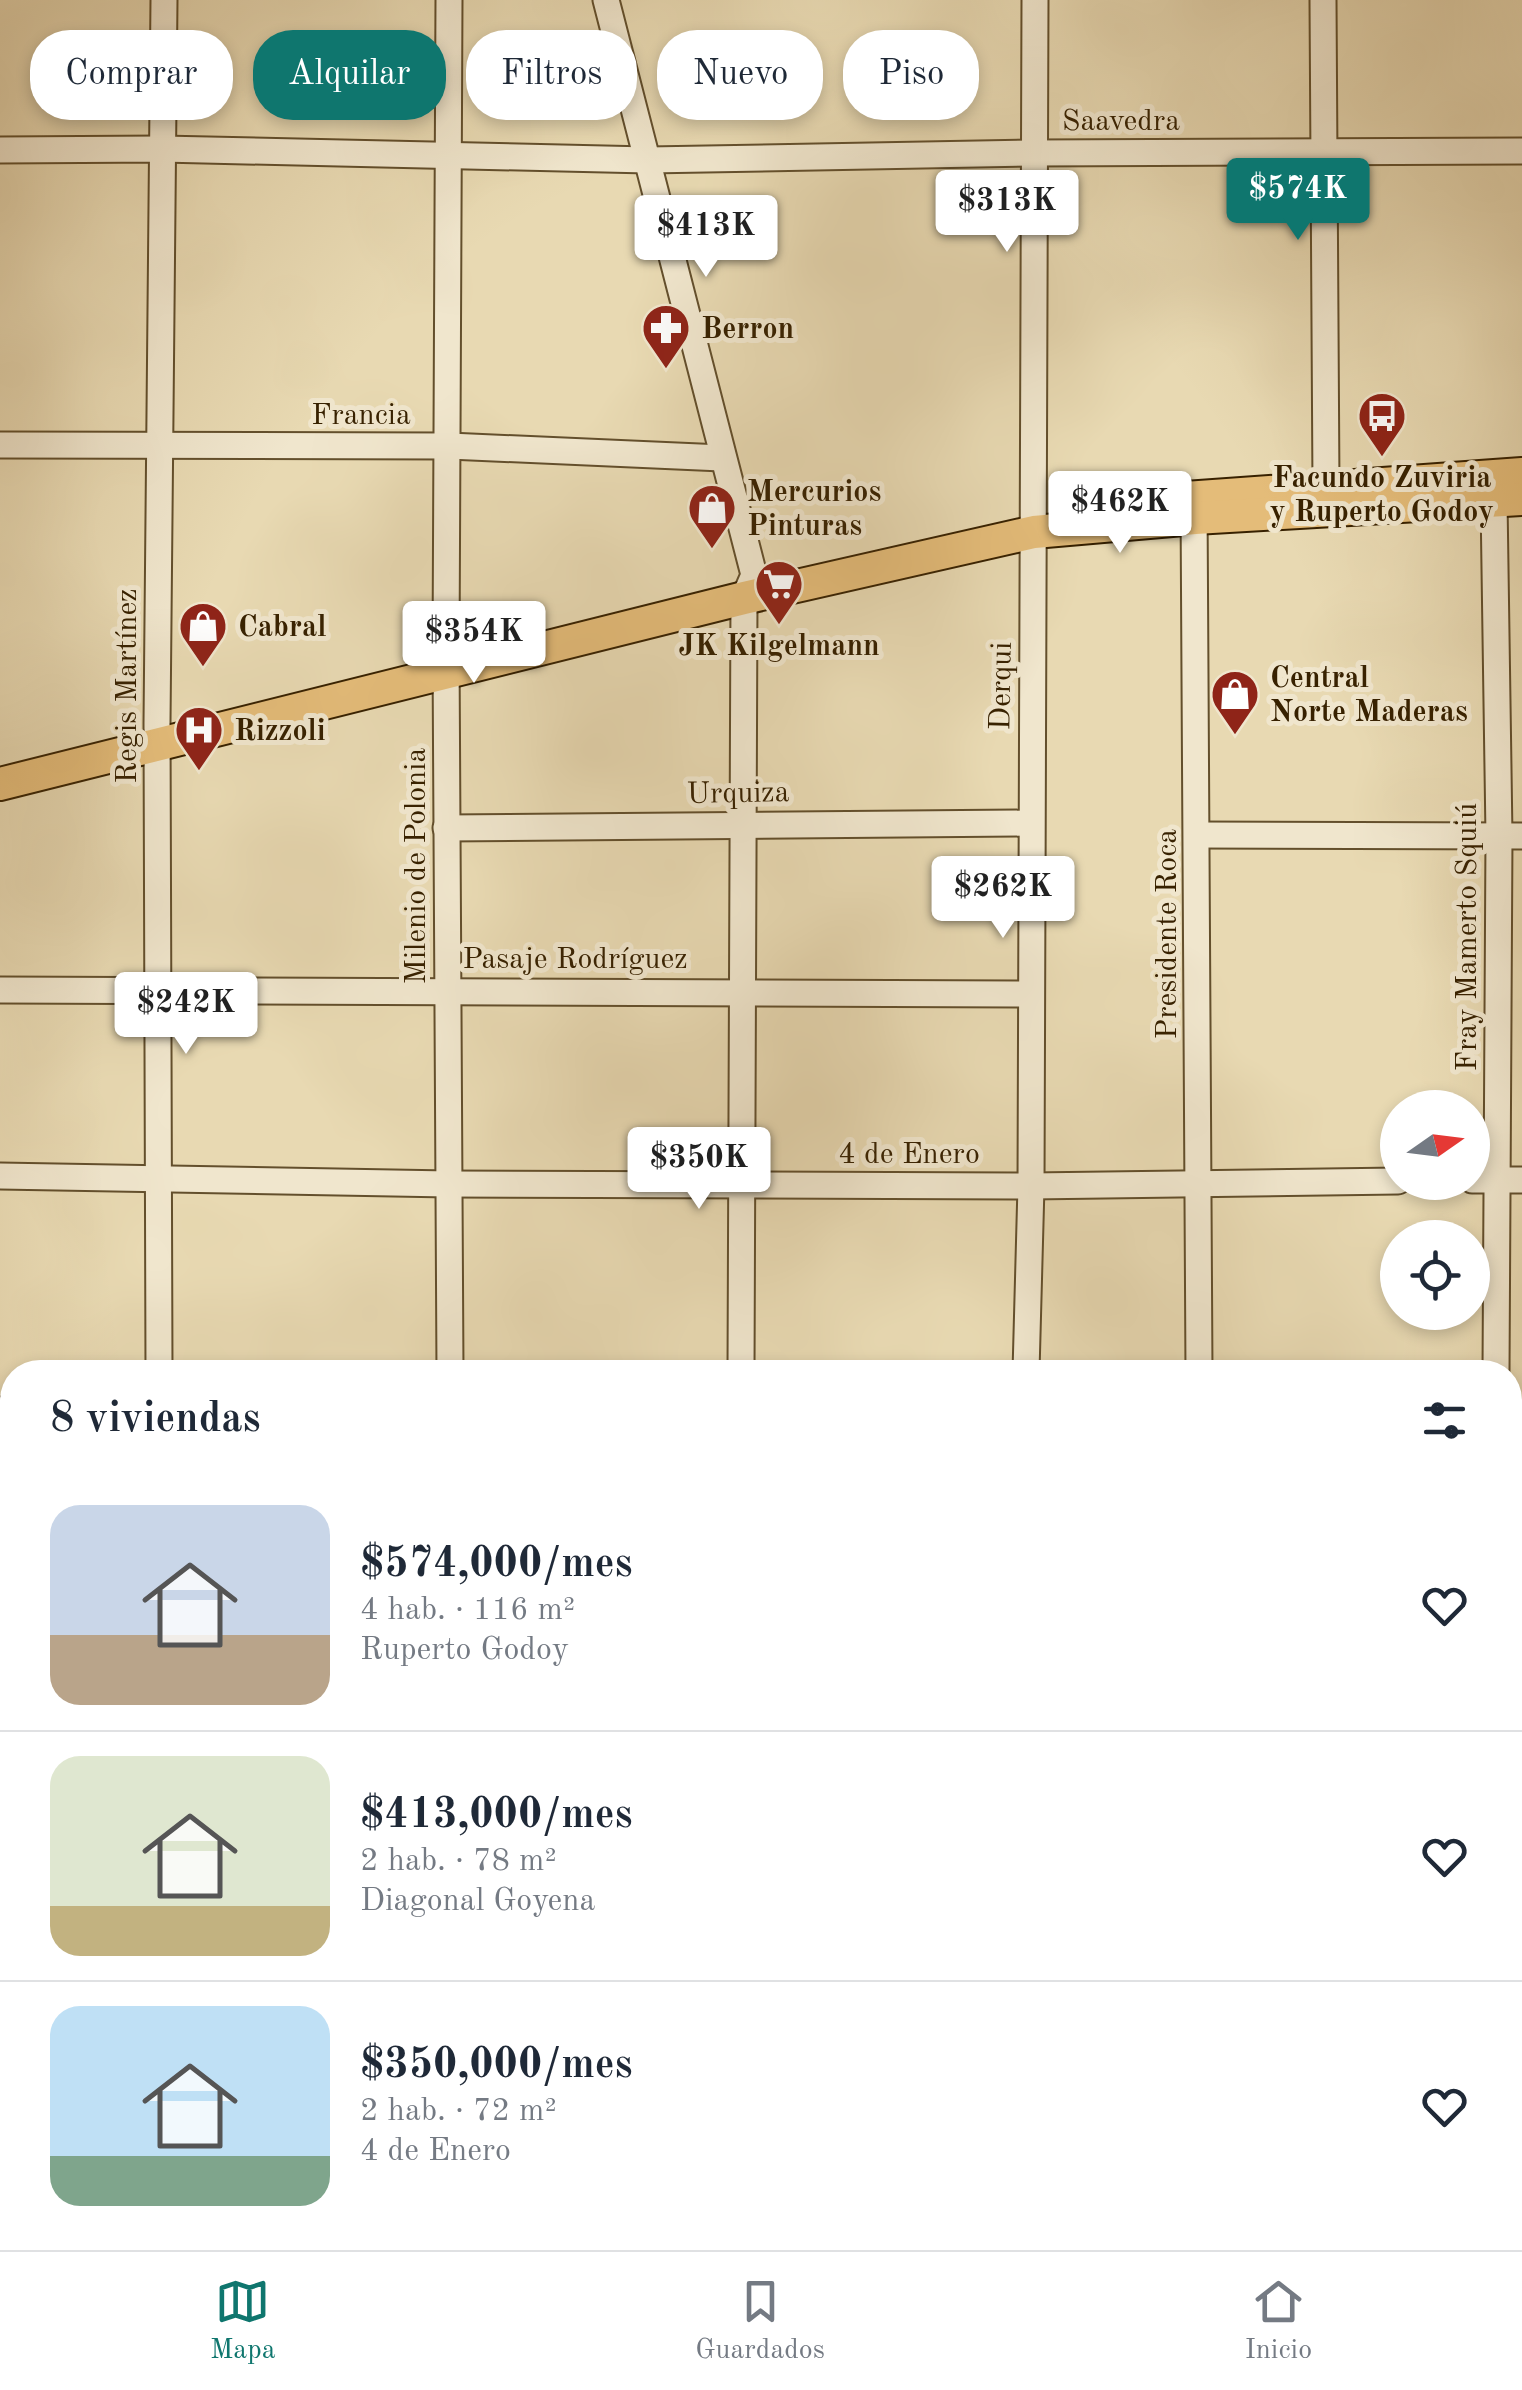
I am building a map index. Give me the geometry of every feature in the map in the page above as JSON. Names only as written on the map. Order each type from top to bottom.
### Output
[{"type":"main road","points":[[0,760],[158,733],[749,587],[1034,522],[1194,507],[1326,486],[1522,474]]},
{"type":"main road","points":[[1194,507],[1508,500]]},
{"type":"main road","points":[[0,784],[158,733]]},
{"type":"street","name":"Regis Martínez","points":[[159,1360],[158,733],[164,0]]},
{"type":"street","name":"Milenio de Polonia","points":[[449,0],[446,828],[450,1360]]},
{"type":"street","points":[[606,0],[722,458],[749,587],[743,824],[741,1360]]},
{"type":"street","name":"Derqui","points":[[1026,1360],[1031,1186],[1035,0]]},
{"type":"street","points":[[1322,0],[1326,486]]},
{"type":"street","name":"Saavedra","points":[[0,150],[162,149],[648,160],[1034,153],[1522,151]]},
{"type":"street","name":"Francia","points":[[0,445],[449,446],[722,458]]},
{"type":"street","name":"Fray Mamerto Squiú","points":[[1496,1360],[1497,1180],[1510,836],[1508,500]]},
{"type":"street","name":"Presidente Roca","points":[[1194,507],[1199,1360]]},
{"type":"street","name":"Urquiza","points":[[446,828],[1031,823]]},
{"type":"street","points":[[1198,835],[1510,836]]},
{"type":"street","name":"Pasaje Rodríguez","points":[[0,990],[1030,994]]},
{"type":"street","name":"4 de Enero","points":[[0,1176],[449,1184],[1031,1186],[1380,1181]]},
{"type":"place","name":"Berron","points":[[666,370]]},
{"type":"place","name":"Facundo Zuviria y Ruperto Godoy","points":[[1382,458]]},
{"type":"place","name":"Mercurios Pinturas","points":[[712,550]]},
{"type":"place","name":"JK Kilgelmann","points":[[779,626]]},
{"type":"place","name":"Cabral","points":[[203,668]]},
{"type":"place","name":"Central Norte Maderas","points":[[1235,736]]},
{"type":"place","name":"Rizzoli","points":[[199,772]]}]
